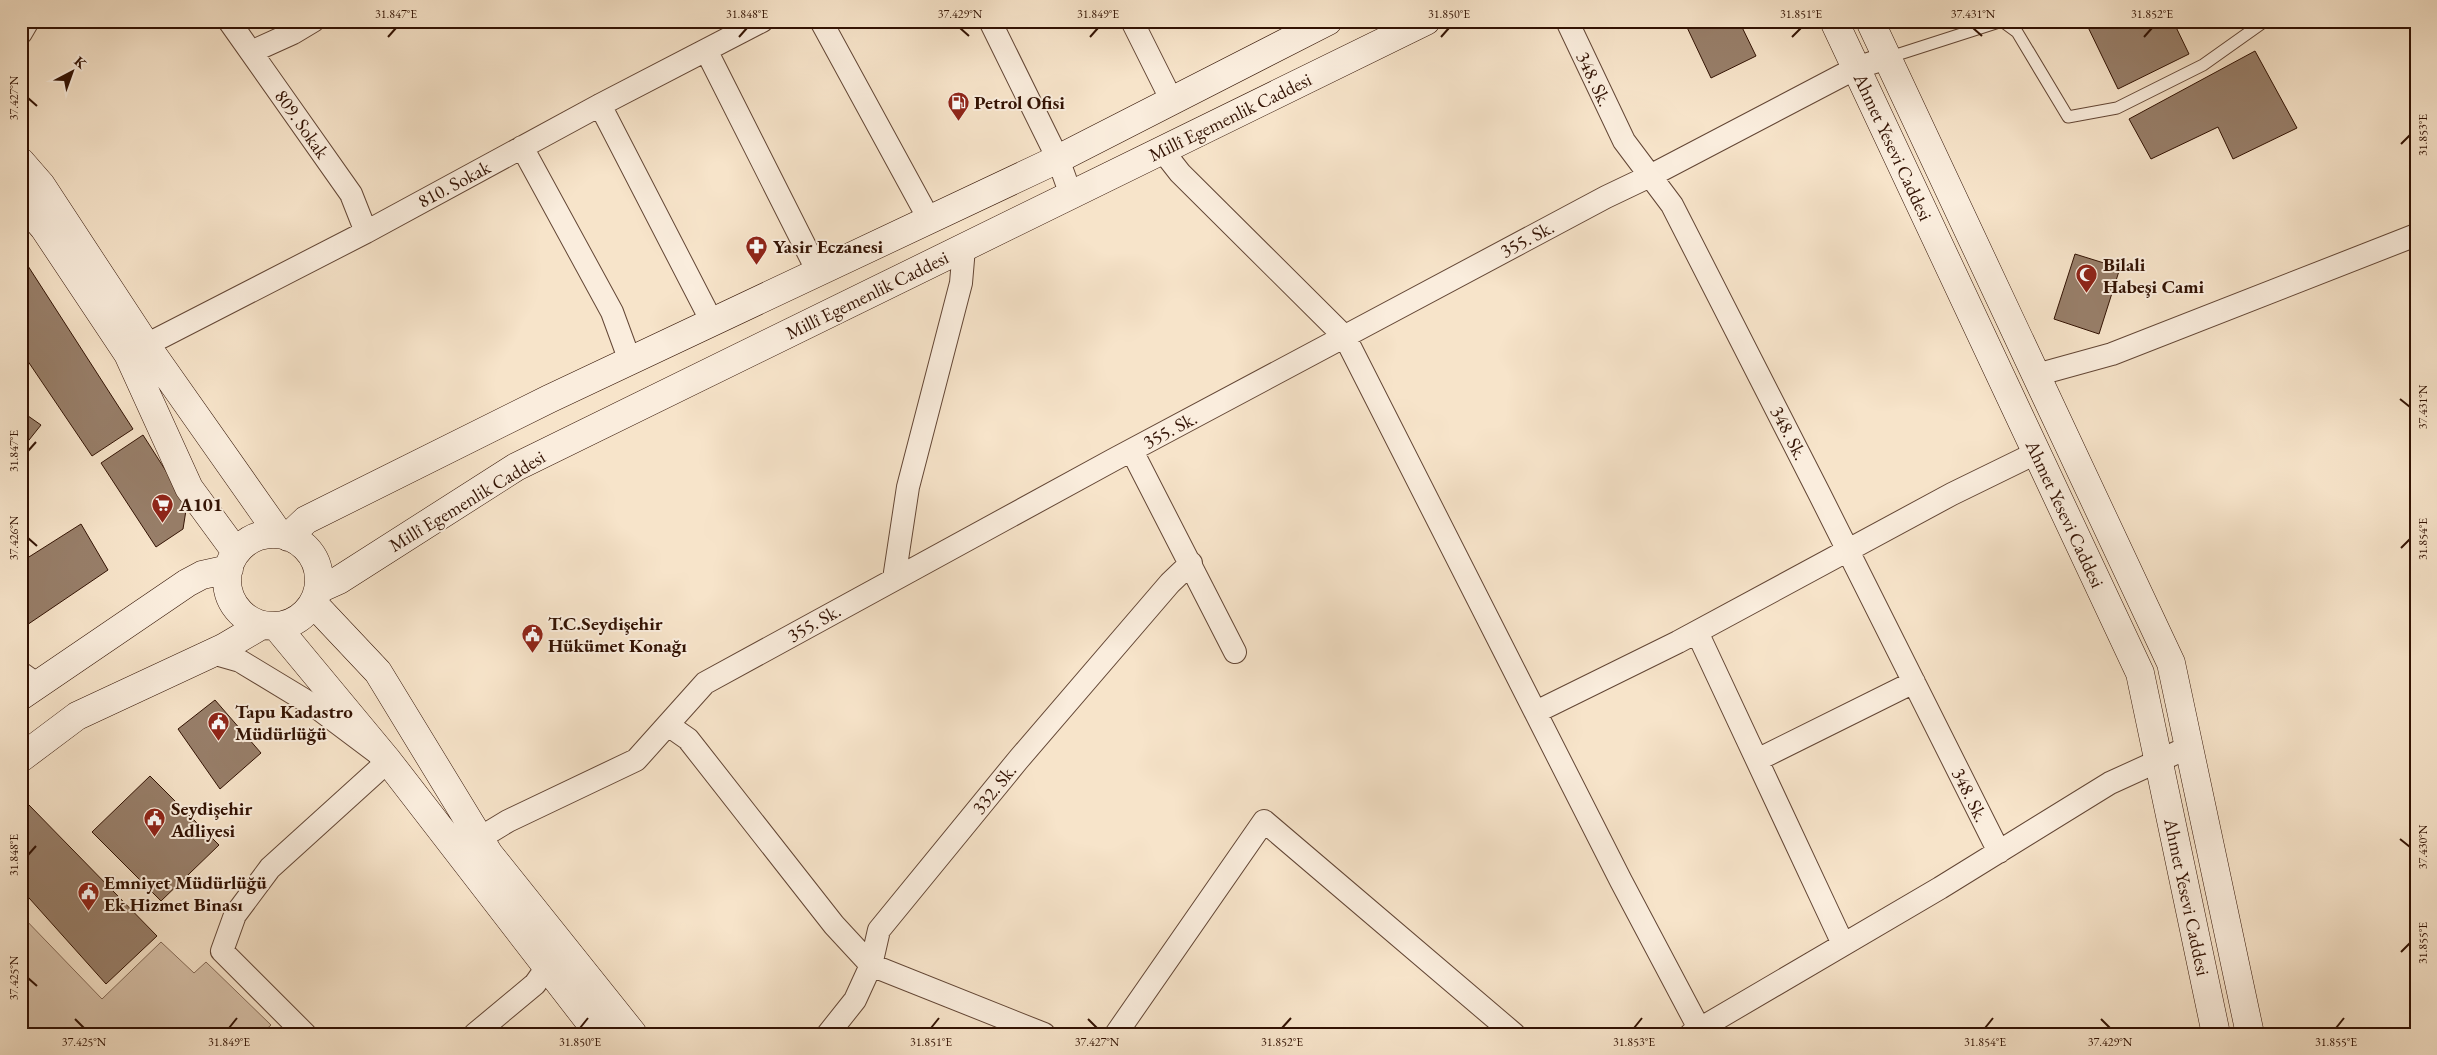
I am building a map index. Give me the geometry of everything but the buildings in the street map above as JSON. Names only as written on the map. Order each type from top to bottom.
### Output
[{"type":"street","points":[[21,33],[28,21]]},
{"type":"street","name":"809. Sokak","points":[[229,21],[351,194],[366,232]]},
{"type":"street","points":[[251,52],[313,21]]},
{"type":"street","name":"810. Sokak","points":[[146,345],[366,232],[600,105],[762,21]]},
{"type":"street","points":[[821,21],[929,219]]},
{"type":"street","points":[[990,21],[1058,159],[1072,195]]},
{"type":"street","points":[[1132,21],[1172,101]]},
{"type":"street","name":"Millî Egemenlik Caddesi","points":[[283,535],[306,520],[630,361],[1058,159],[1328,21]]},
{"type":"street","name":"Millî Egemenlik Caddesi","points":[[316,596],[516,467],[1426,21]]},
{"type":"street","name":"348. Sk.","points":[[1567,21],[1624,141],[1672,205],[1999,852]]},
{"type":"street","name":"Ahmet Yesevi Caddesi","points":[[1834,21],[2140,673],[2216,1034]]},
{"type":"street","name":"Ahmet Yesevi Caddesi","points":[[1870,21],[2171,663],[2250,1034]]},
{"type":"street","points":[[706,50],[818,272]]},
{"type":"street","name":"355. Sk.","points":[[480,838],[508,821],[636,760],[705,683],[1132,450],[1606,196],[1650,176],[1856,68],[1887,58]]},
{"type":"street","points":[[600,105],[712,322]]},
{"type":"street","points":[[522,148],[612,312],[630,361]]},
{"type":"street","points":[[1162,150],[1180,174],[1345,337],[1698,1032],[1999,852],[2110,783],[2158,760],[2189,748]]},
{"type":"street","points":[[21,162],[41,185],[146,345],[283,535],[306,547],[315,559],[319,574],[316,596],[303,615],[291,623],[269,626],[77,716],[21,758]]},
{"type":"street","points":[[21,201],[44,228],[128,354],[189,488],[232,560],[228,588],[232,600],[240,612],[250,620],[269,626],[388,761],[599,1034]]},
{"type":"street","points":[[2036,375],[2112,354],[2416,235]]},
{"type":"street","points":[[894,579],[908,487],[960,283],[964,248]]},
{"type":"street","points":[[1132,450],[1235,652]]},
{"type":"street","points":[[1536,712],[1697,632],[1952,494],[2036,453]]},
{"type":"street","points":[[27,685],[187,582],[232,560],[255,537],[283,535]]},
{"type":"street","name":"332. Sk.","points":[[828,1034],[856,1000],[871,964],[878,930],[1018,760],[1170,583],[1191,564]]},
{"type":"street","points":[[316,596],[378,672],[489,854],[633,1034]]},
{"type":"street","points":[[1697,632],[1843,944]]},
{"type":"street","points":[[212,653],[240,661],[316,707],[388,761]]},
{"type":"street","points":[[1757,760],[1914,682]]},
{"type":"street","points":[[668,725],[688,740],[834,924],[871,964],[1044,1034]]},
{"type":"street","points":[[305,1034],[222,951],[235,915],[270,868],[388,761]]},
{"type":"street","points":[[1116,1034],[1264,820],[1514,1034]]},
{"type":"street","points":[[475,1034],[535,984],[547,967]]},
{"type":"lane","points":[[1887,58],[2002,21],[2017,32],[2068,117],[2117,108],[2203,65],[2265,21]]},
{"type":"shaded area","points":[[21,915],[102,999],[161,942],[194,973],[206,962],[271,1025],[261,1034],[21,1034]]},
{"type":"place","name":"Petrol Ofisi","points":[[958,121]]},
{"type":"place","name":"Yasir Eczanesi","points":[[757,265]]},
{"type":"place","name":"Bilali Habeşi Cami","points":[[2087,294]]},
{"type":"place","name":"A101","points":[[163,523]]},
{"type":"place","name":"T.C.Seydişehir Hükümet Konağı","points":[[532,653]]},
{"type":"place","name":"Tapu Kadastro Müdürlüğü","points":[[219,741]]},
{"type":"place","name":"Seydişehir Adliyesi","points":[[155,838]]},
{"type":"place","name":"Emniyet Müdürlüğü Ek Hizmet Binası","points":[[88,912]]}]
